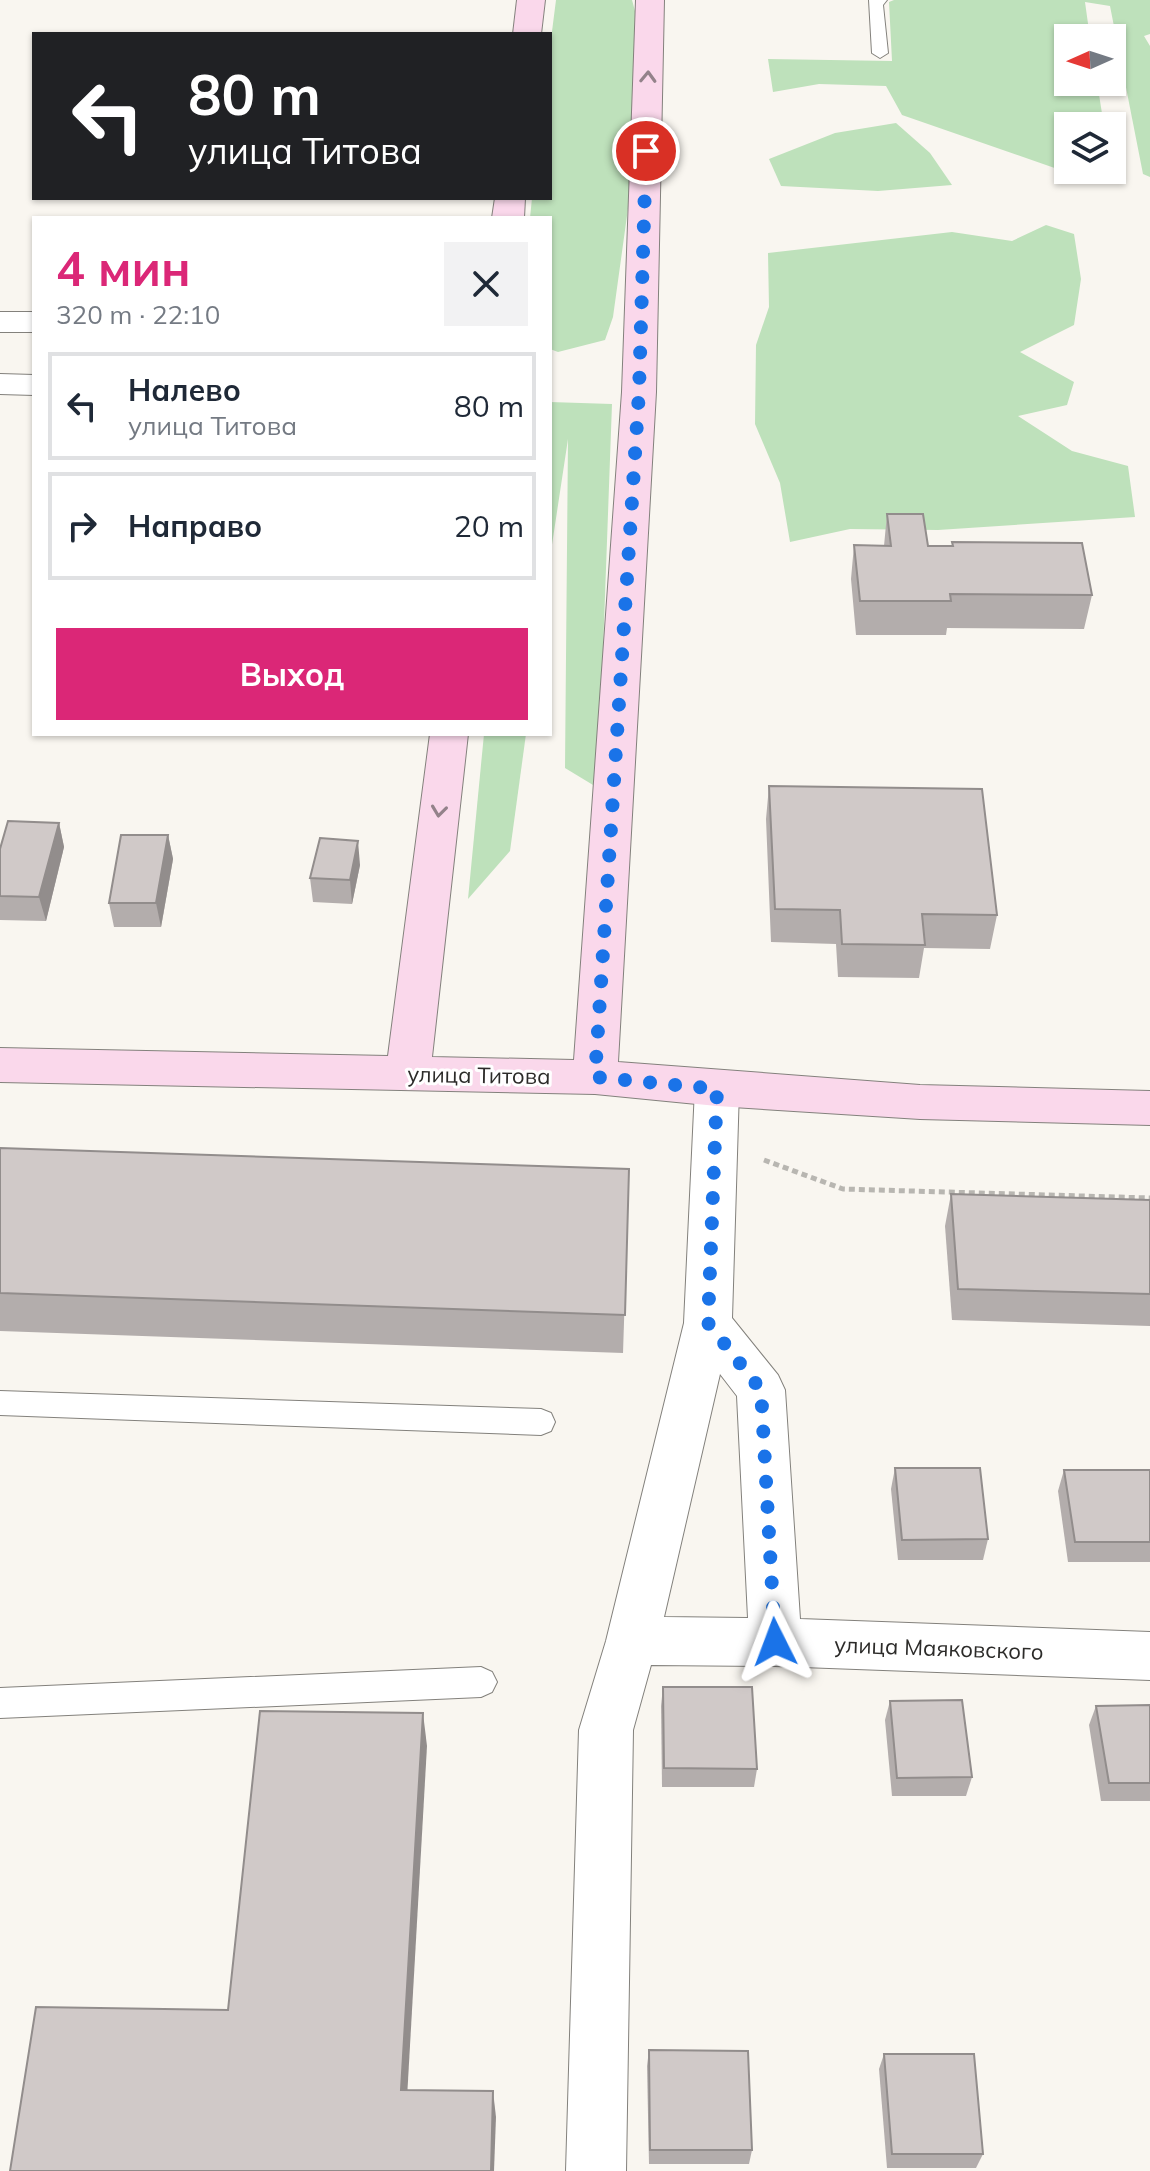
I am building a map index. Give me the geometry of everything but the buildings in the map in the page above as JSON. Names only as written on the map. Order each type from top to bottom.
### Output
[{"type":"street","points":[[527,32],[531,0]]},
{"type":"street","points":[[595,1077],[639,392],[650,0]]},
{"type":"street","points":[[0,322],[32,322]]},
{"type":"street","points":[[0,384],[32,385]]},
{"type":"street","points":[[408,1073],[449,736]]},
{"type":"street","name":"улица Титова","points":[[0,1065],[595,1077],[717,1089],[920,1102],[1150,1108]]},
{"type":"street","points":[[596,2171],[606,1730],[632,1641],[708,1323],[717,1089]]},
{"type":"street","points":[[708,1323],[761,1390],[775,1642]]},
{"type":"street","name":"улица Маяковского","points":[[632,1641],[775,1642],[1150,1656]]},
{"type":"lane","points":[[879,0],[875,3],[880,53]]},
{"type":"lane","points":[[0,1403],[541,1422]]},
{"type":"lane","points":[[0,1703],[481,1682]]},
{"type":"path","points":[[717,1142],[843,1189],[1150,1198]]},
{"type":"green space","points":[[556,0],[632,0],[635,11],[630,194],[613,317],[605,340],[558,352],[552,350],[552,216],[530,216],[532,200],[552,200],[552,32]]},
{"type":"green space","points":[[1150,0],[1150,34],[1144,36],[1150,46],[1150,177],[1143,174],[1126,87],[1126,24],[1114,24],[1110,6],[1085,2],[1088,24],[1054,24],[1054,96],[1099,96],[1102,112],[1054,112],[1054,168],[902,115],[886,86],[819,84],[773,92],[768,59],[892,61],[889,2]]},
{"type":"green space","points":[[896,123],[930,153],[952,185],[878,191],[781,186],[769,159],[835,133]]},
{"type":"green space","points":[[1046,225],[1074,234],[1081,279],[1074,325],[1020,352],[1074,382],[1067,405],[1018,416],[1072,451],[1128,466],[1135,517],[938,530],[850,529],[790,542],[780,483],[755,424],[756,345],[769,307],[768,253],[952,232],[1012,241]]},
{"type":"green space","points":[[552,402],[612,404],[598,788],[565,768],[568,439],[552,545]]},
{"type":"green space","points":[[484,736],[526,736],[510,851],[468,899]]},
{"type":"route","points":[[646,151],[639,392],[595,1077],[717,1089],[708,1323],[761,1390],[775,1642]]}]
